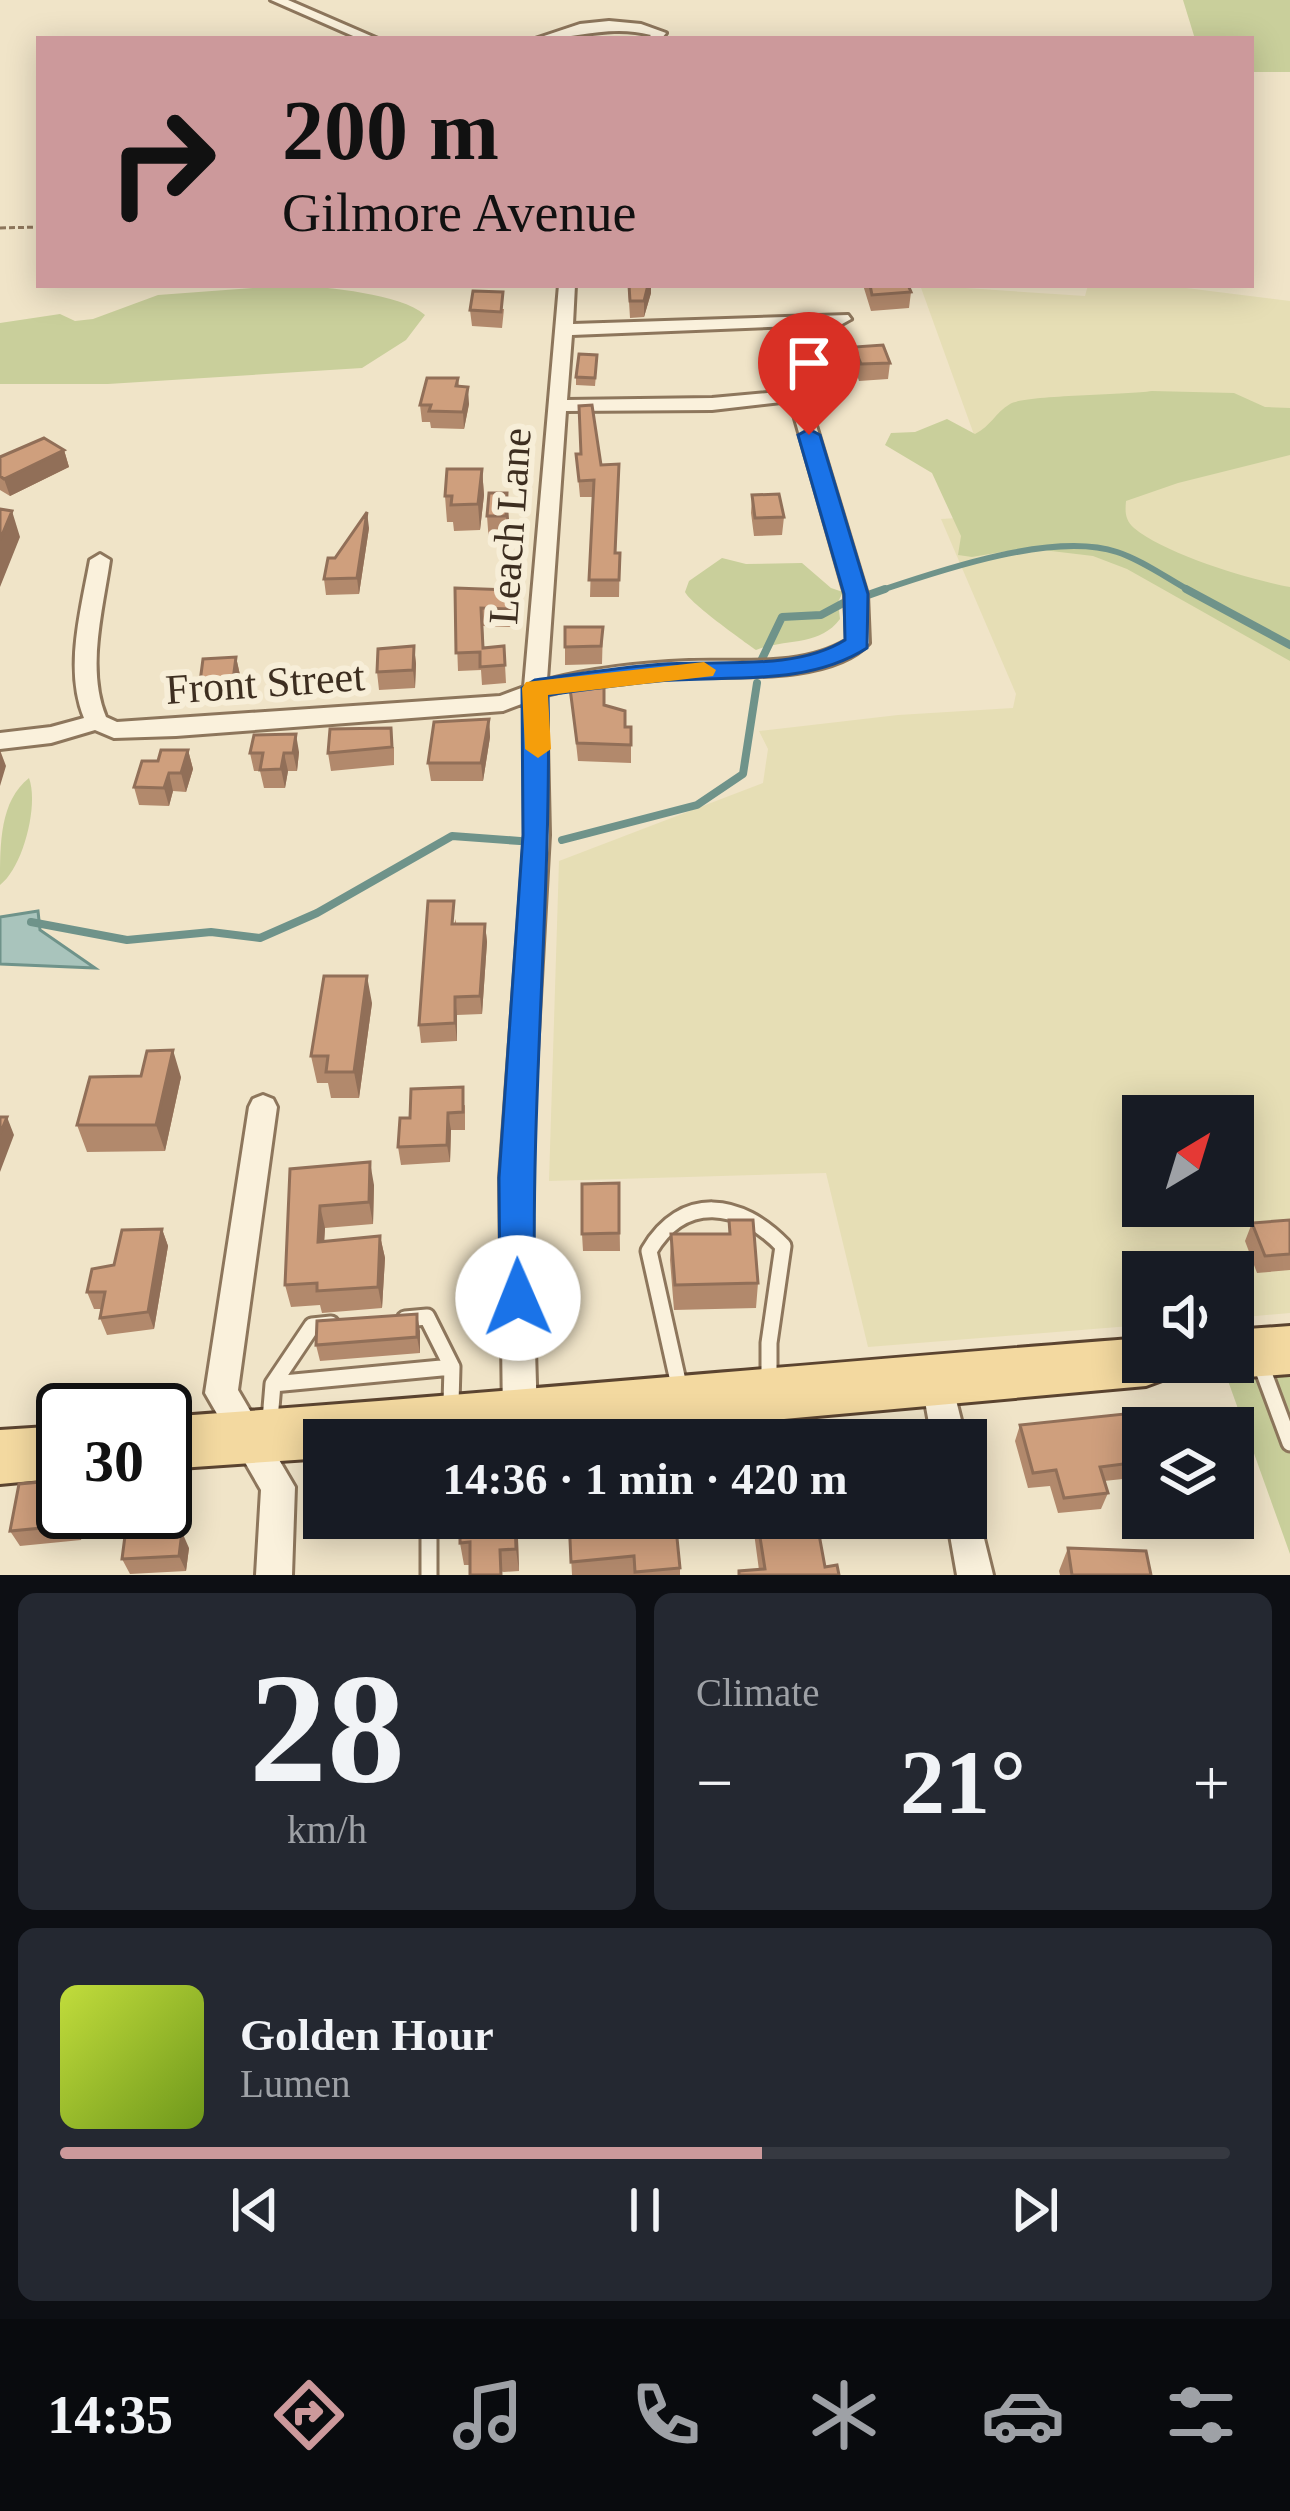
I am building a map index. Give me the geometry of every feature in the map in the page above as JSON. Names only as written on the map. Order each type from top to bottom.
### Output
[{"type":"main road","points":[[515,1419],[769,1392],[1122,1364]]},
{"type":"main road","points":[[192,1436],[262,1417],[303,1420]]},
{"type":"main road","points":[[0,1457],[36,1454]]},
{"type":"street","points":[[277,0],[364,36]]},
{"type":"street","points":[[553,36],[581,28],[656,36]]},
{"type":"street","name":"Leach Lane","points":[[520,1418],[515,1178],[537,835],[535,688],[567,288]]},
{"type":"street","points":[[562,331],[842,319]]},
{"type":"street","points":[[556,406],[712,404],[829,392]]},
{"type":"street","name":"Front Street","points":[[0,741],[51,735],[97,722],[114,730],[176,728],[502,703],[535,688],[659,673],[801,665],[851,649],[858,643],[860,628],[856,594],[798,396]]},
{"type":"street","points":[[97,722],[90,710],[87,663],[100,560]]},
{"type":"street","points":[[263,1107],[221,1393],[262,1417],[278,1486],[274,1575]]},
{"type":"street","points":[[937,1379],[945,1419]]},
{"type":"street","points":[[968,1539],[975,1575]]},
{"type":"lane","points":[[682,1401],[649,1251],[671,1220],[691,1210],[756,1220],[783,1246],[769,1343],[769,1392]]},
{"type":"lane","points":[[381,1321],[427,1317],[452,1367],[451,1419]]},
{"type":"lane","points":[[262,1417],[312,1326],[358,1322]]},
{"type":"lane","points":[[1260,1352],[1290,1443]]},
{"type":"lane","points":[[262,1417],[452,1367]]},
{"type":"lane","points":[[429,1575],[430,1539]]},
{"type":"path","points":[[0,228],[36,227]]},
{"type":"shaded area","points":[[921,288],[1085,296],[1087,288],[1186,288],[1290,301],[1290,1313],[1254,1316],[1254,1251],[1122,1251],[1122,1327],[868,1347],[826,1173],[549,1181],[559,861],[763,783],[768,749],[759,731],[1013,708],[1016,694],[941,519],[1003,515]]},
{"type":"green space","points":[[1183,0],[1290,0],[1290,72],[1254,72],[1254,36],[1194,36]]},
{"type":"green space","points":[[324,288],[399,301],[425,315],[406,340],[362,368],[108,384],[0,384],[0,323],[60,314],[75,321],[93,319],[158,295]]},
{"type":"green space","points":[[1152,391],[1234,393],[1265,407],[1290,408],[1290,455],[1178,483],[1126,501],[1126,509],[1134,528],[1166,547],[1231,572],[1290,587],[1290,661],[1127,569],[1093,556],[1026,548],[958,555],[961,536],[932,473],[885,445],[891,433],[915,432],[947,419],[975,434],[1019,401]]},
{"type":"green space","points":[[722,558],[746,564],[802,563],[831,588],[843,592],[838,602],[840,619],[812,638],[756,650],[685,592],[689,581]]},
{"type":"green space","points":[[29,778],[32,804],[27,835],[16,865],[0,885],[7,811]]},
{"type":"green space","points":[[1290,1376],[1290,1554],[1254,1453],[1254,1407],[1237,1407],[1229,1383],[1254,1383],[1254,1377]]},
{"type":"water","points":[[38,911],[40,930],[95,968],[0,964],[0,917]]},
{"type":"building","points":[[629,288],[647,288],[644,301],[630,301]]},
{"type":"building","points":[[871,288],[909,288],[911,292],[872,295]]},
{"type":"building","points":[[473,291],[503,292],[501,312],[470,310]]},
{"type":"building","points":[[883,345],[890,363],[861,364],[854,347]]},
{"type":"building","points":[[579,354],[597,355],[595,378],[576,377]]},
{"type":"building","points":[[427,378],[458,378],[456,386],[468,387],[463,412],[429,411],[431,405],[420,405]]},
{"type":"building","points":[[592,405],[601,465],[619,464],[615,553],[620,553],[619,580],[589,580],[594,480],[579,481],[576,454],[581,454],[579,406]]},
{"type":"building","points":[[44,438],[64,450],[4,479],[0,476],[0,457]]},
{"type":"building","points":[[447,469],[482,469],[478,504],[451,505],[452,496],[445,496]]},
{"type":"building","points":[[489,493],[507,493],[506,516],[487,516]]},
{"type":"building","points":[[779,494],[784,517],[755,518],[752,495]]},
{"type":"building","points":[[0,509],[12,511],[0,540]]},
{"type":"building","points":[[367,512],[357,578],[324,579],[328,558],[335,558]]},
{"type":"building","points":[[455,588],[512,590],[509,609],[481,608],[483,648],[504,646],[505,665],[480,667],[480,652],[456,653]]},
{"type":"building","points":[[565,627],[603,627],[601,646],[565,647]]},
{"type":"building","points":[[414,646],[413,670],[377,672],[378,649]]},
{"type":"building","points":[[236,657],[233,680],[200,682],[203,659]]},
{"type":"building","points":[[570,688],[604,688],[604,705],[625,711],[631,745],[577,743]]},
{"type":"building","points":[[489,719],[481,763],[428,763],[434,722]]},
{"type":"building","points":[[391,728],[392,747],[328,753],[330,729]]},
{"type":"building","points":[[296,734],[293,753],[284,753],[281,769],[260,770],[263,753],[250,753],[254,735]]},
{"type":"building","points":[[161,750],[188,750],[181,773],[169,773],[164,788],[134,787],[142,761],[158,761]]},
{"type":"building","points":[[428,901],[454,901],[452,924],[485,924],[480,996],[455,997],[455,1023],[419,1025]]},
{"type":"building","points":[[324,976],[367,976],[354,1072],[326,1072],[328,1056],[311,1056]]},
{"type":"building","points":[[173,1050],[156,1125],[77,1125],[90,1077],[141,1076],[147,1051]]},
{"type":"building","points":[[463,1087],[463,1112],[448,1113],[447,1145],[398,1147],[400,1118],[410,1118],[411,1089]]},
{"type":"building","points":[[370,1162],[369,1202],[320,1206],[318,1242],[380,1236],[378,1287],[317,1291],[317,1283],[285,1285],[290,1169]]},
{"type":"building","points":[[619,1183],[619,1233],[582,1234],[582,1184]]},
{"type":"building","points":[[729,1220],[753,1220],[758,1283],[675,1285],[671,1234],[730,1234]]},
{"type":"building","points":[[1290,1220],[1290,1254],[1265,1256],[1254,1223]]},
{"type":"building","points":[[162,1229],[148,1312],[100,1318],[105,1292],[87,1292],[92,1269],[114,1265],[122,1230]]},
{"type":"building","points":[[417,1314],[417,1337],[316,1345],[317,1321]]},
{"type":"building","points":[[1122,1414],[1122,1464],[1100,1467],[1108,1493],[1064,1498],[1056,1470],[1033,1473],[1020,1425]]},
{"type":"building","points":[[36,1482],[36,1529],[10,1531],[19,1484]]},
{"type":"building","points":[[125,1539],[181,1539],[179,1556],[122,1559]]},
{"type":"building","points":[[460,1539],[516,1539],[516,1549],[500,1550],[501,1575],[470,1575],[470,1542],[460,1543]]},
{"type":"building","points":[[570,1539],[677,1539],[680,1568],[635,1572],[634,1556],[571,1562]]},
{"type":"building","points":[[760,1539],[820,1539],[825,1567],[837,1565],[839,1575],[739,1575],[739,1571],[765,1569]]},
{"type":"building","points":[[1068,1548],[1146,1551],[1151,1575],[1072,1575]]},
{"type":"waterway","points":[[883,590],[996,556],[1061,546],[1117,552],[1192,592]]},
{"type":"waterway","points":[[1186,589],[1290,645]]},
{"type":"waterway","points":[[868,595],[883,590]]},
{"type":"waterway","points":[[876,592],[883,590]]},
{"type":"waterway","points":[[761,661],[782,617],[821,615],[847,601]]},
{"type":"waterway","points":[[562,840],[697,805],[743,774],[757,683]]},
{"type":"waterway","points":[[31,922],[127,940],[211,932],[260,938],[317,913],[452,836],[520,841]]},
{"type":"slow traffic","points":[[538,749],[535,688],[704,670]]},
{"type":"route","points":[[518,1298],[515,1178],[537,835],[535,688],[659,673],[801,665],[833,658],[858,643],[856,594],[809,435]]}]
